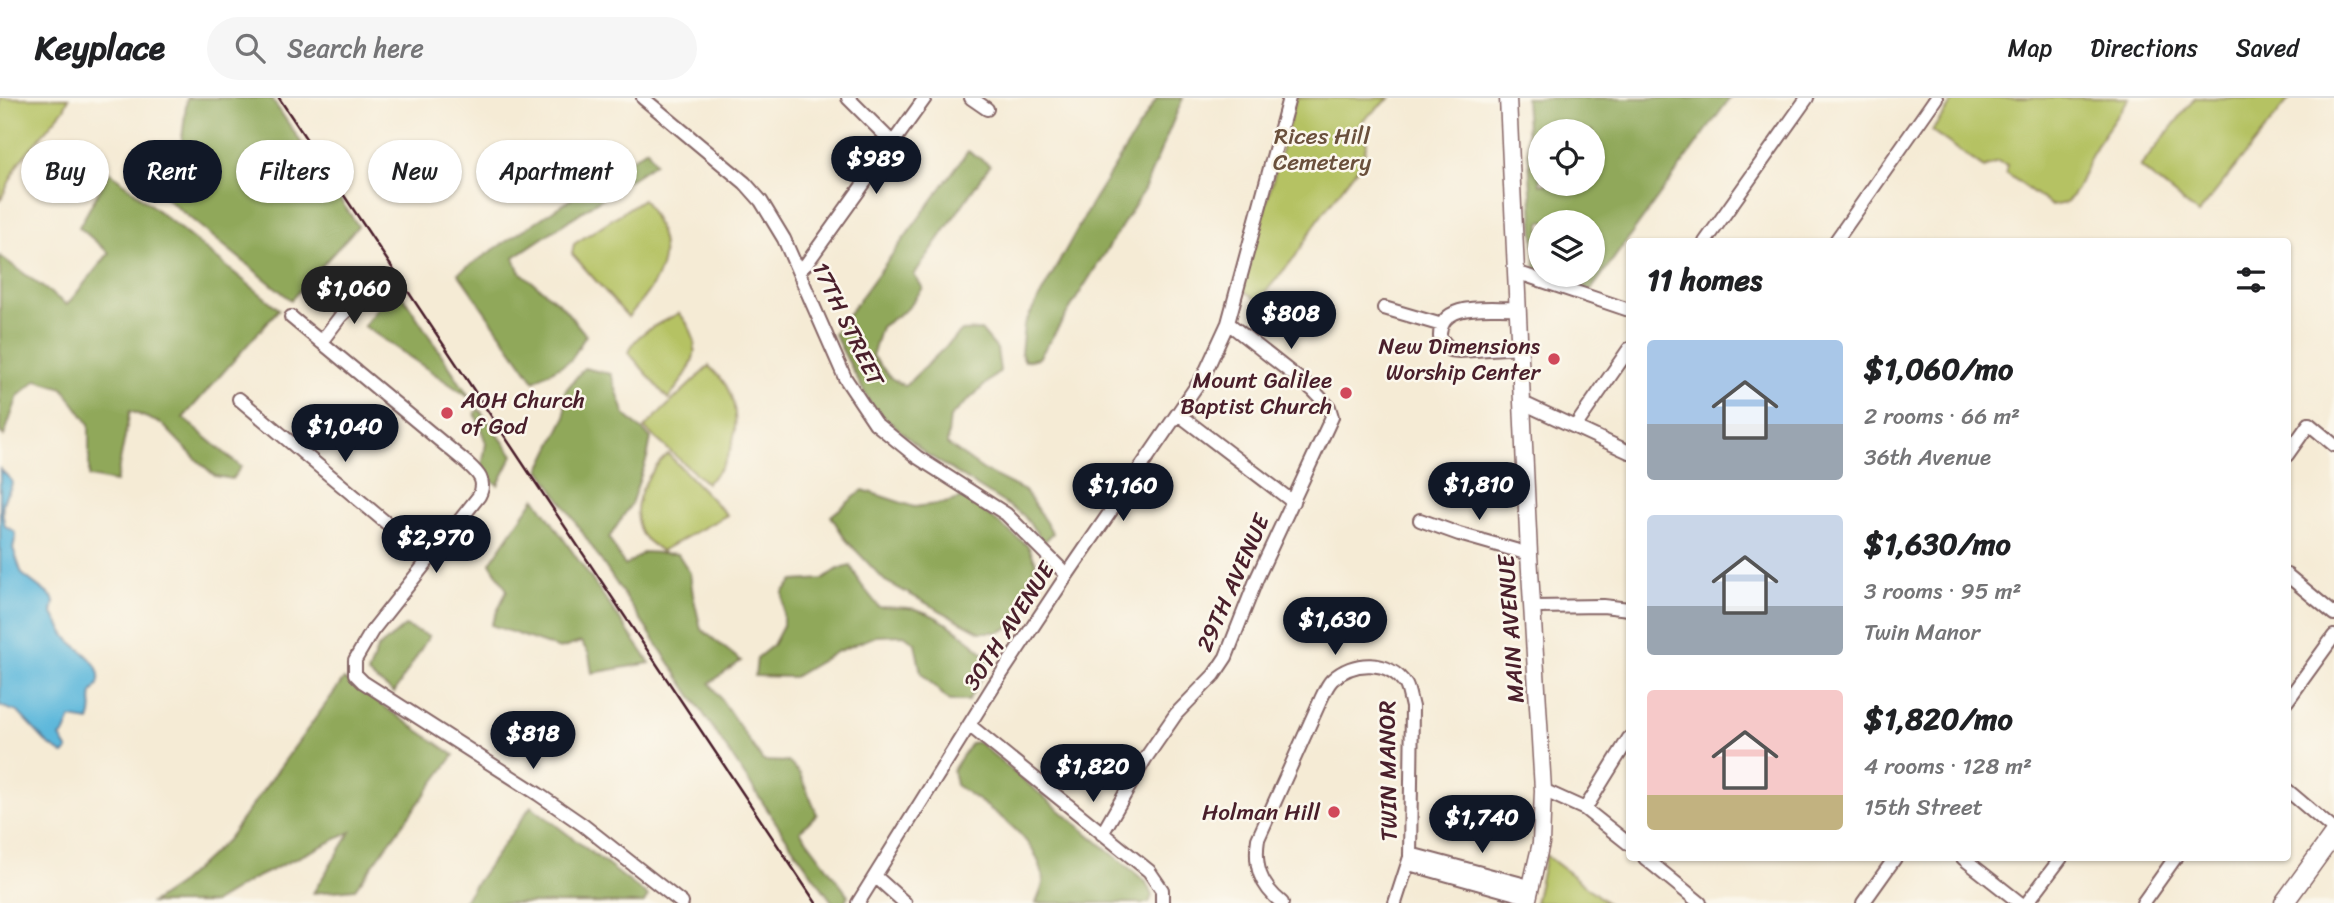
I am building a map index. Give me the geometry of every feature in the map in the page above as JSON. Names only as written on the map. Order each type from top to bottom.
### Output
[{"type":"highway","points":[[2284,903],[2334,832]]},
{"type":"main road","name":"MAIN AVENUE","points":[[1508,98],[1543,790],[1541,843],[1528,899]]},
{"type":"street","name":"17TH STREET","points":[[643,98],[753,191],[784,239],[845,378],[875,423],[917,457],[1006,514],[1067,575]]},
{"type":"street","points":[[848,98],[893,143]]},
{"type":"street","points":[[799,271],[925,98]]},
{"type":"street","points":[[971,98],[987,109]]},
{"type":"street","name":"30TH AVENUE","points":[[858,903],[1067,575],[1204,375],[1228,323],[1289,98]]},
{"type":"street","points":[[1708,238],[1807,98]]},
{"type":"street","points":[[1838,238],[1936,98]]},
{"type":"street","points":[[1516,272],[1626,309]]},
{"type":"street","points":[[321,342],[340,317],[369,289]]},
{"type":"street","points":[[1384,308],[1442,325]]},
{"type":"street","points":[[1518,308],[1461,310],[1451,314],[1442,325],[1440,337],[1450,349],[1471,351],[1520,347]]},
{"type":"street","points":[[291,317],[482,478],[483,488],[479,496],[372,631],[355,660],[355,674],[363,682],[583,825],[673,900]]},
{"type":"street","name":"29TH AVENUE","points":[[1102,834],[1145,759],[1175,714],[1214,675],[1226,657],[1257,578],[1332,417],[1329,407],[1313,390],[1228,323]]},
{"type":"street","points":[[1575,427],[1626,353]]},
{"type":"street","points":[[239,399],[428,558]]},
{"type":"street","points":[[1523,403],[1626,451]]},
{"type":"street","points":[[1178,414],[1293,502]]},
{"type":"street","points":[[2291,449],[2309,424],[2334,445]]},
{"type":"street","points":[[1420,520],[1529,554]]},
{"type":"street","points":[[2291,578],[2334,614]]},
{"type":"street","points":[[1534,607],[1626,609]]},
{"type":"street","points":[[2291,695],[2334,636]]},
{"type":"street","name":"TWIN MANOR","points":[[1282,903],[1261,879],[1255,858],[1258,839],[1331,681],[1349,668],[1370,664],[1391,671],[1406,686],[1412,707],[1410,859],[1395,903]]},
{"type":"street","points":[[969,725],[1157,879],[1162,890],[1162,903]]},
{"type":"street","points":[[1585,809],[1626,743]]},
{"type":"street","points":[[1543,790],[1585,809],[1626,842]]},
{"type":"street","points":[[2291,794],[2334,832]]},
{"type":"street","name":"TWIN MANOR","points":[[1410,859],[1522,884],[1528,899]]},
{"type":"street","points":[[1648,861],[1686,897],[1700,903]]},
{"type":"street","points":[[1863,903],[1893,861]]},
{"type":"street","points":[[1967,861],[2020,903]]},
{"type":"street","points":[[2027,903],[2058,861]]},
{"type":"street","points":[[2143,903],[2173,861]]},
{"type":"street","points":[[875,876],[905,903]]},
{"type":"green space","points":[[0,98],[69,98],[64,109],[38,140],[21,140],[21,160],[0,201]]},
{"type":"green space","points":[[187,98],[271,98],[300,140],[236,140],[236,203],[342,203],[358,226],[291,300],[172,203],[222,203],[222,140],[182,140]]},
{"type":"green space","points":[[1157,98],[1183,98],[1143,192],[1039,358],[1025,361],[1021,353],[1024,325],[1093,201]]},
{"type":"green space","name":"Rices Hill Cemetery","points":[[1296,98],[1390,98],[1363,120],[1356,131],[1367,142],[1362,162],[1318,220],[1295,257],[1258,301],[1242,289]]},
{"type":"green space","points":[[1525,98],[1730,98],[1629,238],[1626,238],[1605,271],[1605,210],[1532,210],[1531,196],[1605,196],[1605,119],[1528,119],[1528,145]]},
{"type":"green space","points":[[1955,98],[2129,98],[2095,147],[2077,189],[2066,203],[2052,206],[2006,173],[2007,166],[1997,162],[1984,168],[1932,131]]},
{"type":"green space","points":[[2195,98],[2290,98],[2198,214],[2140,167]]},
{"type":"green space","points":[[647,149],[655,163],[637,175],[637,156]]},
{"type":"green space","points":[[968,151],[990,165],[914,275],[923,288],[907,309],[881,327],[872,356],[891,378],[905,386],[962,331],[981,330],[997,349],[1000,371],[950,417],[947,444],[985,471],[1025,491],[1053,533],[1044,542],[1023,515],[925,453],[871,405],[834,334]]},
{"type":"green space","points":[[109,174],[123,183],[123,203],[148,203],[279,309],[183,418],[241,467],[232,479],[215,476],[162,424],[130,411],[116,482],[89,477],[89,424],[63,388],[37,380],[18,396],[4,436],[0,432],[0,256],[67,305],[109,253],[79,227],[93,203],[109,203]]},
{"type":"green space","points":[[643,199],[654,217],[663,247],[662,261],[651,287],[628,317],[572,254],[574,244]]},
{"type":"green space","points":[[565,203],[595,203],[514,257],[519,271],[562,306],[586,335],[571,360],[534,381],[458,273]]},
{"type":"green space","points":[[395,284],[470,398],[364,326]]},
{"type":"green space","points":[[679,313],[688,325],[695,347],[684,378],[668,399],[629,353],[643,334]]},
{"type":"green space","points":[[709,366],[727,387],[735,413],[735,426],[729,452],[716,474],[706,483],[644,428]]},
{"type":"green space","points":[[584,368],[611,374],[625,415],[651,438],[631,504],[609,538],[625,566],[644,552],[678,554],[690,573],[701,629],[741,661],[710,683],[763,761],[789,762],[800,774],[817,814],[800,831],[848,895],[844,903],[833,903],[791,845],[540,469],[565,418],[565,391]]},
{"type":"green space","points":[[479,409],[513,455],[498,485],[481,472],[486,443],[475,413]]},
{"type":"green space","points":[[668,454],[727,515],[661,551],[642,536],[637,511],[647,480]]},
{"type":"green space","points":[[863,490],[914,507],[965,497],[1028,546],[1036,562],[1015,624],[1000,632],[980,632],[885,581],[846,540],[831,516]]},
{"type":"green space","points":[[535,498],[650,663],[592,673],[589,654],[581,642],[560,649],[491,625],[507,590],[490,563]]},
{"type":"green space","points":[[851,566],[860,583],[879,607],[910,608],[929,614],[957,630],[989,659],[985,672],[968,701],[949,701],[921,673],[915,643],[904,635],[876,636],[836,652],[794,677],[755,676],[757,658],[773,645],[783,626],[783,592],[793,581],[824,579],[838,569]]},
{"type":"green space","points":[[405,626],[429,636],[394,693],[368,674],[377,649]]},
{"type":"green space","points":[[344,679],[454,755],[355,889],[313,893],[351,832],[253,879],[213,903],[151,903],[178,885],[227,840]]},
{"type":"green space","points":[[978,742],[1146,882],[1152,896],[1149,903],[1036,903],[1043,882],[1033,851],[1011,825],[956,785],[953,770],[971,743]]},
{"type":"green space","points":[[531,806],[648,896],[644,903],[462,903]]},
{"type":"green space","points":[[1546,855],[1607,903],[1535,903]]},
{"type":"water","points":[[0,469],[12,481],[2,507],[5,526],[16,535],[13,548],[22,574],[52,597],[52,612],[63,631],[70,641],[91,659],[98,671],[89,721],[71,718],[60,737],[68,750],[63,754],[48,744],[18,712],[0,706]]},
{"type":"railway","points":[[279,98],[816,903]]},
{"type":"place","name":"New Dimensions Worship Center","points":[[1554,359]]},
{"type":"place","name":"Mount Galilee Baptist Church","points":[[1346,393]]},
{"type":"place","name":"AOH Church of God","points":[[447,413]]},
{"type":"place","name":"Holman Hill","points":[[1334,812]]}]
